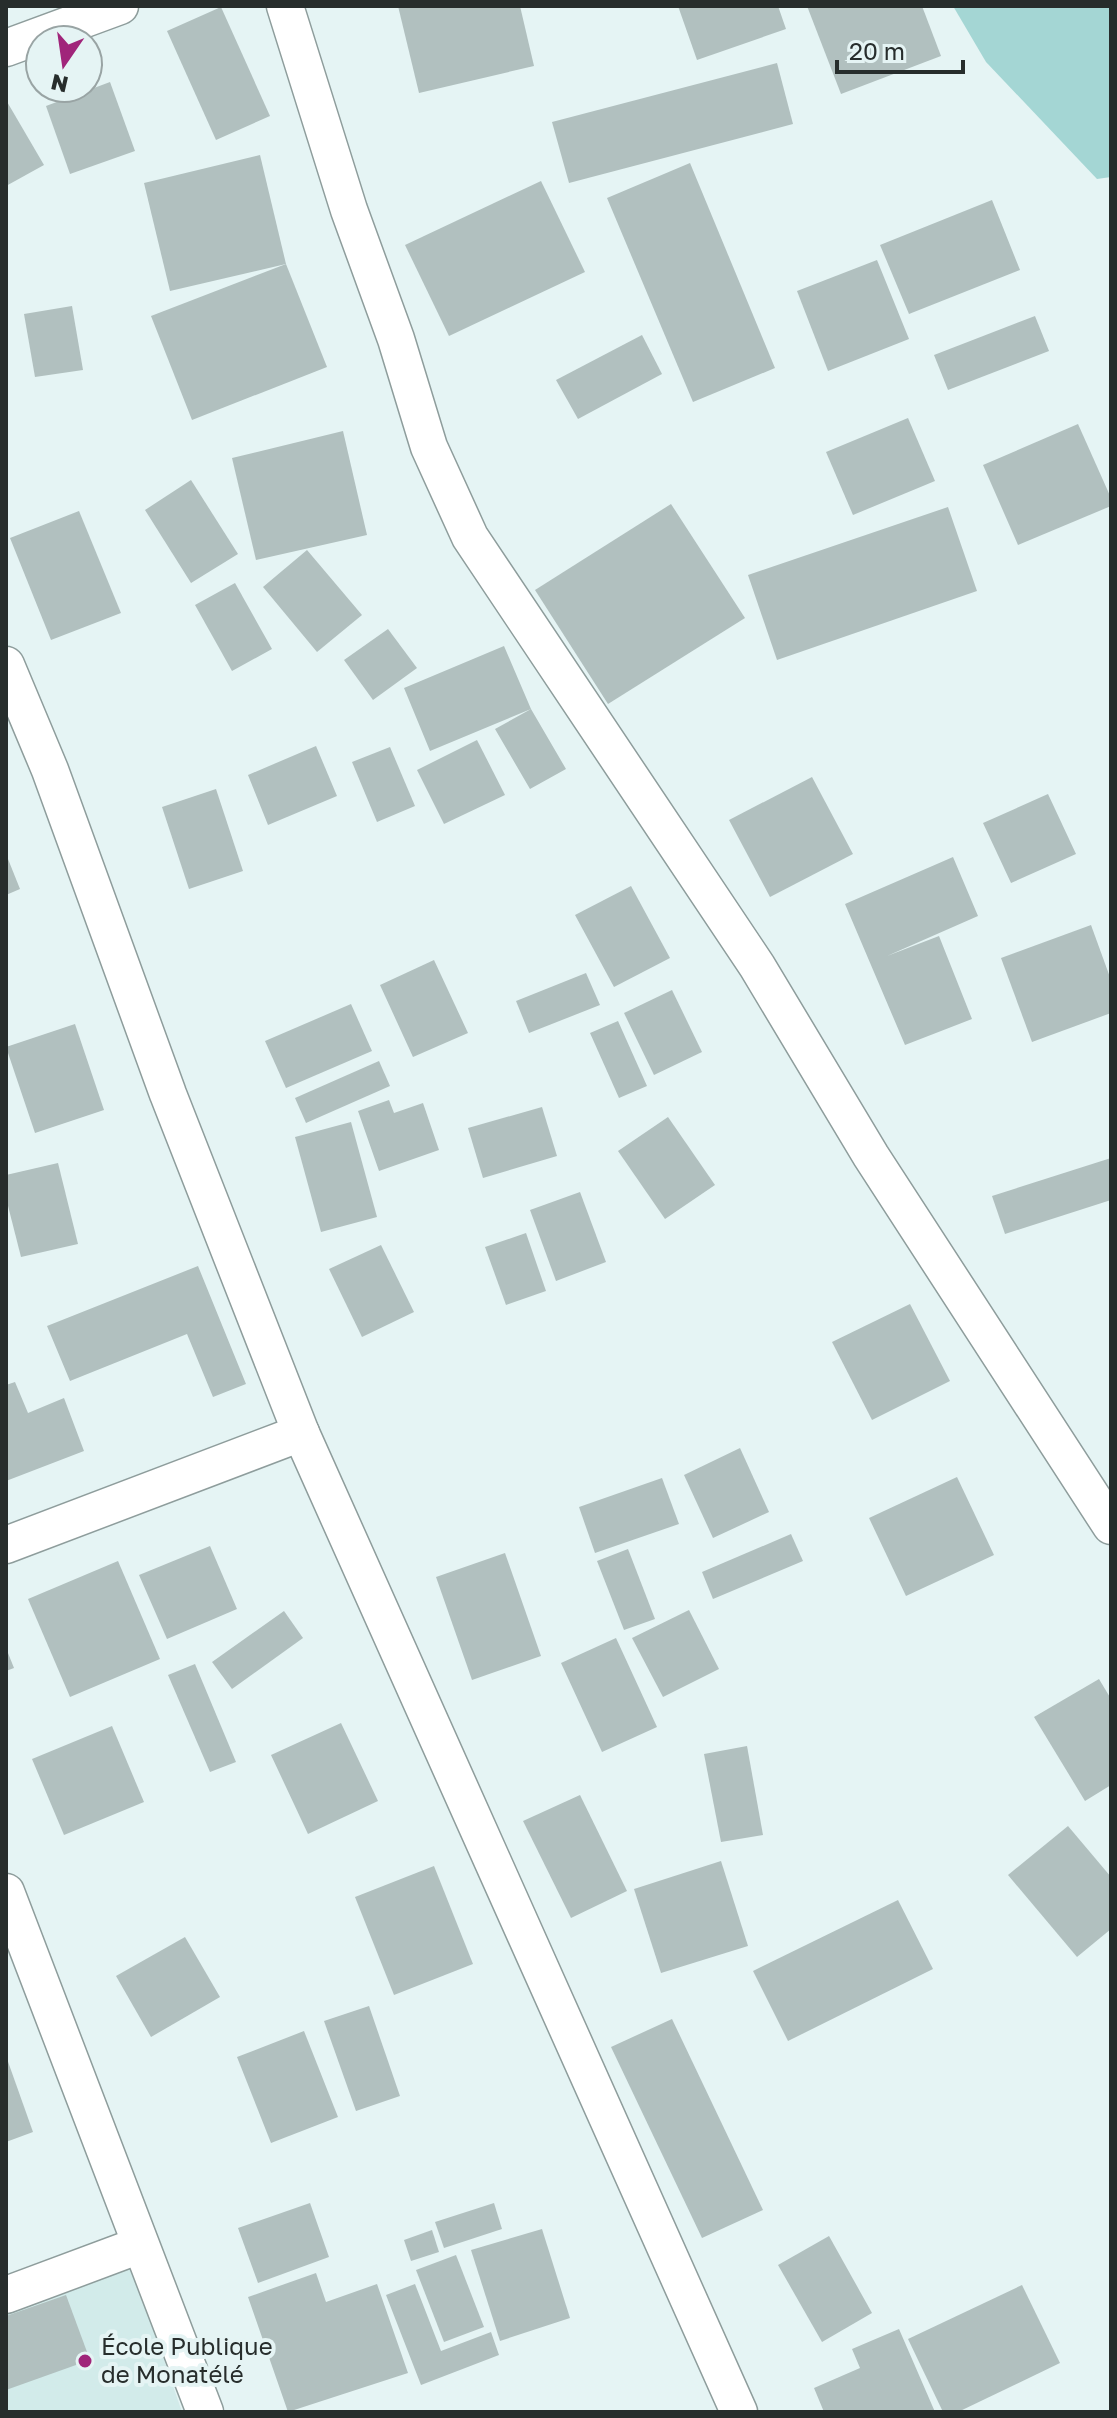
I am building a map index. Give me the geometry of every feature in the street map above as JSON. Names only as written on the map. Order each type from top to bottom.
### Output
[{"type":"street","points":[[6,48],[120,6]]},
{"type":"street","points":[[285,6],[349,210],[396,339],[429,447],[470,537],[757,966],[871,1156],[1111,1526]]},
{"type":"street","points":[[6,665],[50,770],[168,1094],[301,1433],[739,2412]]},
{"type":"street","points":[[6,1545],[301,1433]]},
{"type":"street","points":[[6,1892],[205,2412]]},
{"type":"street","points":[[6,2295],[140,2245]]},
{"type":"shaded area","points":[[953,6],[1111,6],[1111,177],[1097,179],[986,62]]},
{"type":"shaded area","name":"École Publique de Monatélé","points":[[132,2267],[182,2412],[6,2412],[6,2309]]},
{"type":"building","points":[[398,6],[520,6],[534,66],[419,93]]},
{"type":"building","points":[[678,6],[778,6],[786,29],[697,60]]},
{"type":"building","points":[[807,6],[922,6],[941,56],[841,94]]},
{"type":"building","points":[[221,7],[270,116],[216,140],[167,31]]},
{"type":"building","points":[[777,63],[793,124],[569,183],[552,122]]},
{"type":"building","points":[[110,82],[135,151],[70,174],[46,106],[104,104],[104,84]]},
{"type":"building","points":[[6,100],[44,165],[6,186]]},
{"type":"building","points":[[260,155],[286,264],[170,291],[144,183]]},
{"type":"building","points":[[690,163],[775,368],[693,402],[607,198]]},
{"type":"building","points":[[541,181],[585,272],[449,336],[405,245]]},
{"type":"building","points":[[992,200],[1020,270],[909,314],[880,245]]},
{"type":"building","points":[[877,260],[909,339],[828,371],[797,291]]},
{"type":"building","points":[[286,264],[327,367],[192,420],[151,316]]},
{"type":"building","points":[[72,306],[83,370],[35,377],[24,314]]},
{"type":"building","points":[[1035,316],[1049,351],[948,390],[934,355]]},
{"type":"building","points":[[642,335],[662,374],[578,419],[556,380]]},
{"type":"building","points":[[908,418],[935,481],[853,515],[826,452]]},
{"type":"building","points":[[1078,424],[1111,498],[1111,506],[1018,545],[983,465]]},
{"type":"building","points":[[343,431],[367,535],[256,560],[232,458]]},
{"type":"building","points":[[191,480],[238,554],[191,583],[145,510]]},
{"type":"building","points":[[671,504],[745,618],[608,704],[535,590]]},
{"type":"building","points":[[948,507],[977,591],[777,660],[748,575]]},
{"type":"building","points":[[79,511],[121,613],[51,640],[10,538]]},
{"type":"building","points":[[307,550],[362,615],[317,652],[263,587]]},
{"type":"building","points":[[235,583],[272,649],[232,671],[195,605]]},
{"type":"building","points":[[388,629],[417,668],[373,700],[344,660]]},
{"type":"building","points":[[504,646],[531,709],[430,751],[404,688]]},
{"type":"building","points":[[531,709],[566,769],[530,789],[495,729]]},
{"type":"building","points":[[477,740],[505,795],[444,824],[417,770]]},
{"type":"building","points":[[316,746],[337,796],[268,825],[248,775]]},
{"type":"building","points":[[390,747],[415,806],[377,822],[352,762]]},
{"type":"building","points":[[812,777],[853,854],[770,897],[729,820]]},
{"type":"building","points":[[216,789],[243,871],[189,889],[162,807]]},
{"type":"building","points":[[1048,794],[1076,854],[1011,883],[983,823]]},
{"type":"building","points":[[6,854],[20,889],[6,895]]},
{"type":"building","points":[[953,857],[978,916],[887,956],[939,936],[972,1019],[905,1045],[845,904]]},
{"type":"building","points":[[631,886],[670,958],[614,987],[575,915]]},
{"type":"building","points":[[1091,925],[1111,980],[1111,1013],[1032,1042],[1001,958]]},
{"type":"building","points":[[434,960],[468,1033],[413,1057],[380,985]]},
{"type":"building","points":[[586,973],[600,1005],[529,1033],[516,1001]]},
{"type":"building","points":[[672,990],[702,1052],[654,1075],[624,1013]]},
{"type":"building","points":[[351,1004],[372,1051],[286,1088],[265,1041]]},
{"type":"building","points":[[618,1021],[647,1086],[619,1098],[590,1033]]},
{"type":"building","points":[[75,1024],[104,1110],[35,1133],[6,1047]]},
{"type":"building","points":[[379,1061],[390,1086],[306,1123],[295,1098]]},
{"type":"building","points":[[389,1100],[394,1113],[423,1103],[439,1150],[379,1171],[358,1111]]},
{"type":"building","points":[[542,1107],[557,1156],[483,1178],[468,1128]]},
{"type":"building","points":[[668,1117],[715,1185],[665,1219],[618,1151]]},
{"type":"building","points":[[351,1122],[377,1217],[321,1232],[295,1137]]},
{"type":"building","points":[[1111,1158],[1111,1200],[1005,1234],[992,1196]]},
{"type":"building","points":[[58,1163],[78,1244],[21,1257],[6,1198],[6,1175]]},
{"type":"building","points":[[580,1192],[606,1262],[556,1281],[530,1210]]},
{"type":"building","points":[[526,1233],[546,1291],[506,1305],[485,1247]]},
{"type":"building","points":[[381,1245],[414,1312],[362,1337],[329,1269]]},
{"type":"building","points":[[198,1266],[246,1384],[213,1397],[187,1334],[70,1381],[47,1326]]},
{"type":"building","points":[[910,1304],[950,1381],[872,1420],[832,1342]]},
{"type":"building","points":[[15,1382],[28,1413],[64,1398],[84,1451],[6,1481],[6,1385]]},
{"type":"building","points":[[740,1448],[769,1512],[713,1538],[684,1475]]},
{"type":"building","points":[[957,1477],[994,1555],[906,1596],[869,1518]]},
{"type":"building","points":[[662,1478],[679,1524],[595,1553],[579,1507]]},
{"type":"building","points":[[791,1534],[803,1561],[713,1599],[702,1572]]},
{"type":"building","points":[[210,1546],[237,1609],[167,1639],[139,1575]]},
{"type":"building","points":[[628,1549],[655,1619],[624,1630],[597,1561]]},
{"type":"building","points":[[505,1553],[541,1656],[472,1680],[436,1577]]},
{"type":"building","points":[[118,1561],[160,1659],[70,1697],[28,1599]]},
{"type":"building","points":[[689,1610],[719,1669],[663,1697],[632,1638]]},
{"type":"building","points":[[284,1611],[303,1638],[232,1689],[212,1662]]},
{"type":"building","points":[[616,1638],[657,1727],[602,1752],[561,1663]]},
{"type":"building","points":[[6,1648],[14,1668],[6,1671]]},
{"type":"building","points":[[195,1664],[236,1762],[210,1772],[168,1675]]},
{"type":"building","points":[[1099,1679],[1111,1699],[1111,1785],[1085,1801],[1034,1717]]},
{"type":"building","points":[[341,1723],[378,1801],[308,1834],[271,1755]]},
{"type":"building","points":[[112,1726],[144,1802],[64,1835],[32,1759]]},
{"type":"building","points":[[747,1746],[763,1835],[721,1842],[704,1754]]},
{"type":"building","points":[[580,1795],[627,1891],[571,1918],[523,1821]]},
{"type":"building","points":[[1068,1826],[1111,1877],[1111,1929],[1077,1957],[1008,1875]]},
{"type":"building","points":[[721,1861],[748,1946],[661,1973],[634,1889]]},
{"type":"building","points":[[434,1866],[473,1964],[394,1995],[355,1897]]},
{"type":"building","points":[[898,1900],[933,1969],[788,2041],[753,1971]]},
{"type":"building","points":[[185,1937],[220,1997],[151,2037],[116,1976]]},
{"type":"building","points":[[369,2006],[400,2096],[356,2111],[324,2021]]},
{"type":"building","points":[[672,2019],[763,2210],[702,2238],[611,2047]]},
{"type":"building","points":[[304,2031],[338,2117],[271,2143],[237,2057]]},
{"type":"building","points":[[6,2056],[33,2132],[6,2142]]},
{"type":"building","points":[[310,2203],[329,2257],[258,2283],[238,2228]]},
{"type":"building","points":[[494,2203],[502,2229],[444,2248],[435,2222]]},
{"type":"building","points":[[542,2229],[570,2318],[500,2341],[471,2250]]},
{"type":"building","points":[[432,2230],[439,2252],[411,2261],[404,2240]]},
{"type":"building","points":[[829,2236],[872,2313],[822,2342],[778,2265]]},
{"type":"building","points":[[456,2255],[484,2327],[444,2342],[416,2270]]},
{"type":"building","points":[[316,2273],[326,2302],[377,2284],[408,2373],[288,2412],[248,2297]]},
{"type":"building","points":[[415,2284],[441,2351],[491,2332],[499,2355],[421,2385],[386,2295]]},
{"type":"building","points":[[1022,2285],[1060,2363],[958,2412],[943,2412],[908,2339]]},
{"type":"building","points":[[66,2295],[90,2360],[6,2390],[6,2316]]},
{"type":"building","points":[[899,2329],[935,2412],[824,2412],[814,2388],[860,2368],[852,2349]]},
{"type":"place","name":"École Publique de Monatélé","points":[[85,2361]]}]
